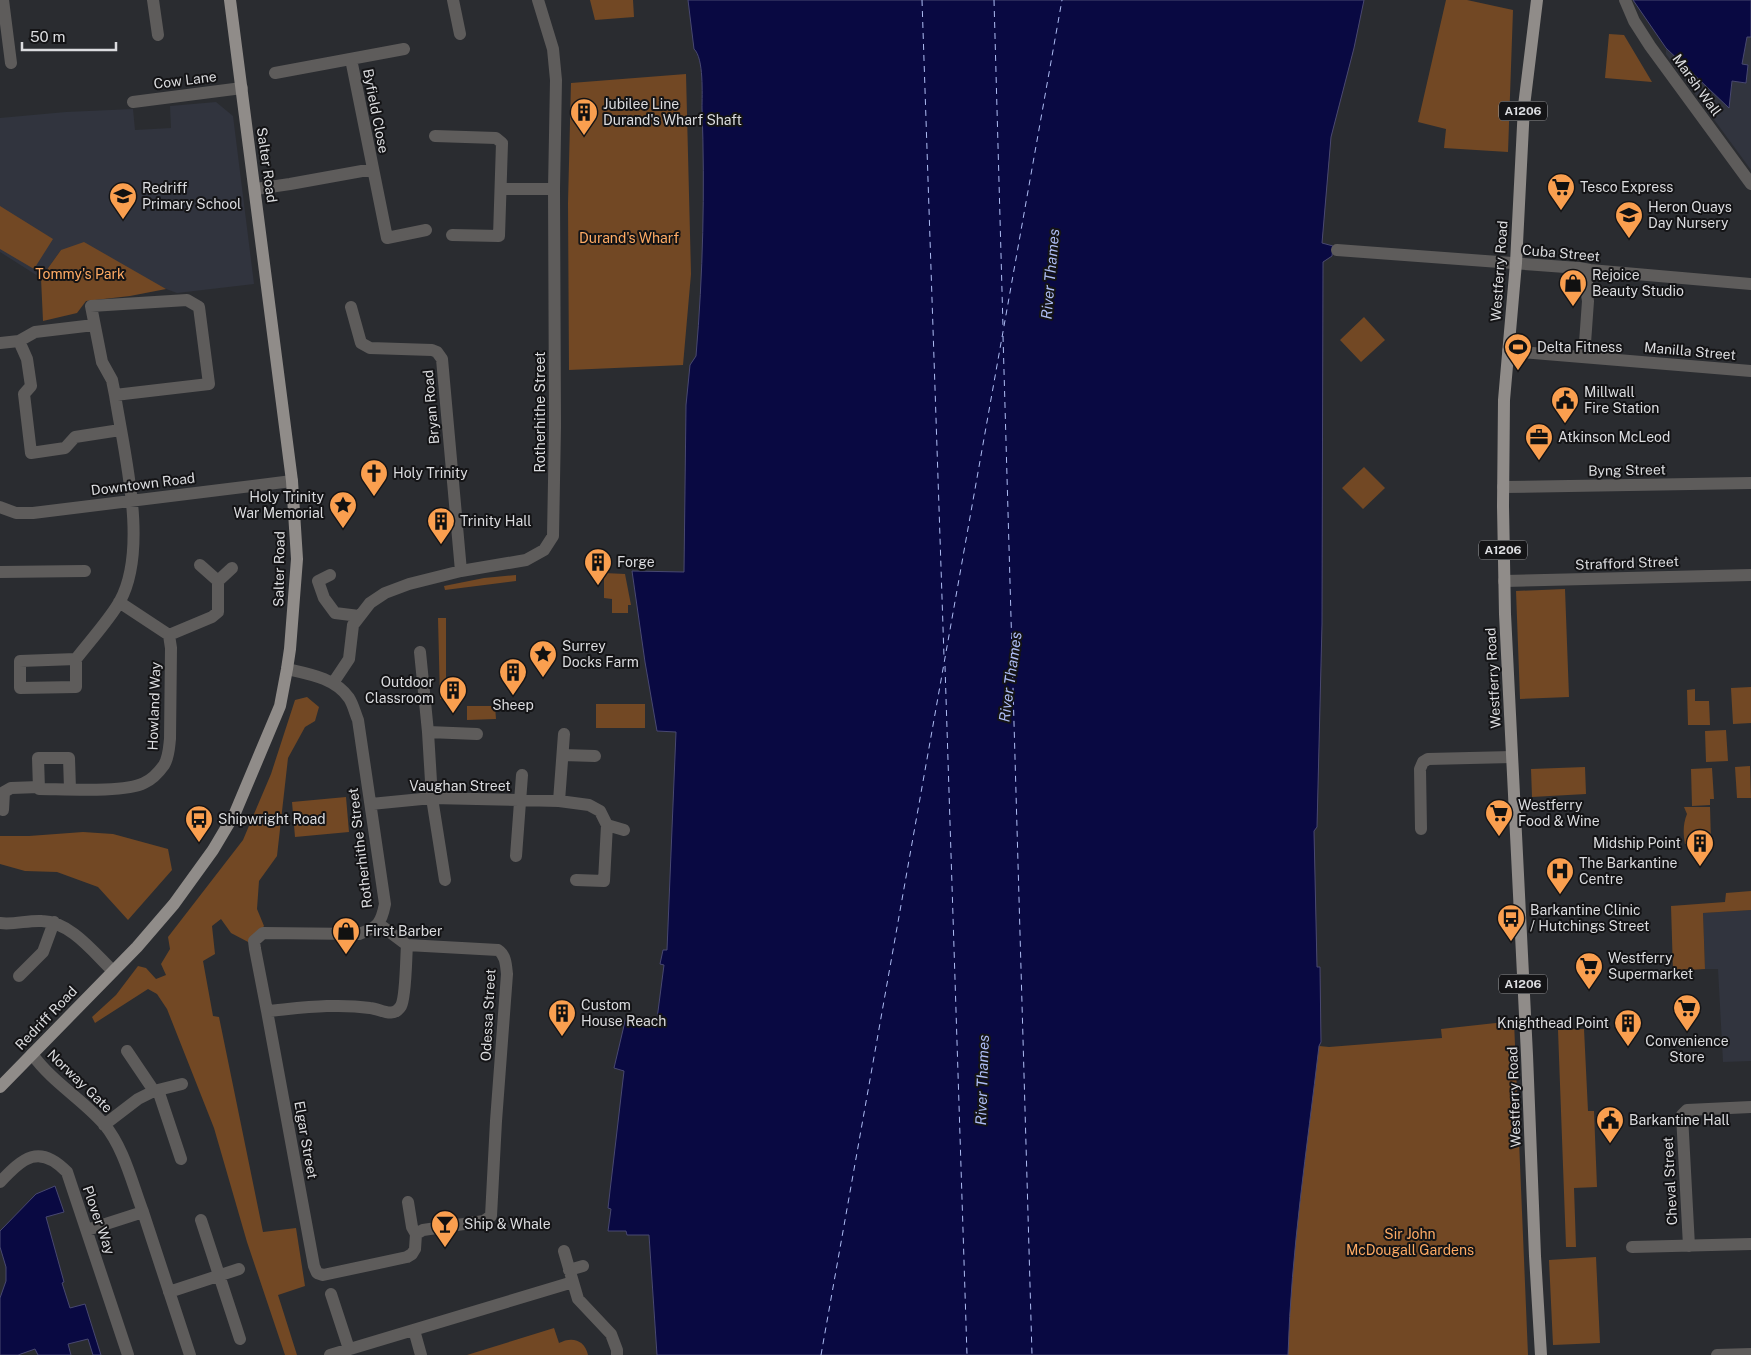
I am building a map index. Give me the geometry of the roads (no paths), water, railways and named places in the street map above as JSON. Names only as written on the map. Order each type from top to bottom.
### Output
[{"type":"main road","name":"Salter Road","points":[[113,971],[174,904],[224,832],[246,788],[280,706],[292,631],[297,559],[292,481],[256,188],[230,0]]},
{"type":"main road","name":"Westferry Road","points":[[1538,0],[1524,106],[1516,263],[1504,400],[1503,487],[1504,581],[1541,1355]]},
{"type":"main road","name":"Redriff Road","points":[[0,1087],[113,971]]},
{"type":"street","points":[[3,0],[11,63]]},
{"type":"street","points":[[153,0],[158,35]]},
{"type":"street","points":[[454,0],[460,34]]},
{"type":"street","name":"Rotherhithe Street","points":[[333,683],[349,659],[353,625],[370,603],[385,593],[409,584],[461,571],[526,560],[544,550],[553,536],[556,80],[553,49],[538,0]]},
{"type":"street","name":"Marsh Wall","points":[[1625,0],[1634,21],[1650,46],[1751,184]]},
{"type":"street","name":"Byfield Close","points":[[275,73],[404,49]]},
{"type":"street","name":"Byfield Close","points":[[350,59],[387,238],[426,230]]},
{"type":"street","name":"Cow Lane","points":[[133,102],[242,88]]},
{"type":"street","points":[[434,136],[496,138],[502,143],[499,236],[452,234]]},
{"type":"street","name":"Byfield Close","points":[[256,188],[290,184],[373,169]]},
{"type":"street","points":[[501,189],[554,188]]},
{"type":"street","name":"Cuba Street","points":[[1337,250],[1579,268],[1751,284]]},
{"type":"street","points":[[1584,357],[1588,275],[1590,270]]},
{"type":"street","points":[[76,659],[20,661],[20,688],[76,687],[76,659],[119,602],[127,584],[133,557],[134,532],[131,501],[115,395],[112,380],[102,362],[91,306],[187,300],[199,307],[209,384],[115,395]]},
{"type":"street","name":"Bryan Road","points":[[351,307],[360,343],[370,348],[432,350],[438,352],[442,359],[461,571]]},
{"type":"street","points":[[0,343],[20,341],[35,332],[94,325]]},
{"type":"street","points":[[20,341],[27,359],[31,386],[24,394],[31,452],[65,448],[75,437],[120,430]]},
{"type":"street","name":"Manilla Street","points":[[1508,351],[1751,371]]},
{"type":"street","name":"Downtown Road","points":[[1,511],[34,513],[292,481]]},
{"type":"street","name":"Byng Street","points":[[1503,487],[1751,483]]},
{"type":"street","points":[[200,566],[218,582]]},
{"type":"street","points":[[119,602],[169,635],[212,618],[218,612],[218,582],[232,568]]},
{"type":"street","points":[[0,572],[85,571]]},
{"type":"street","points":[[330,575],[318,581],[324,598],[335,614],[359,616]]},
{"type":"street","name":"Strafford Street","points":[[1504,581],[1751,575]]},
{"type":"street","name":"Howland Way","points":[[38,786],[38,790],[125,788],[143,784],[165,764],[170,738],[171,648],[169,635]]},
{"type":"street","points":[[420,652],[432,798],[445,880]]},
{"type":"street","name":"Rotherhithe Street","points":[[259,936],[263,933],[359,934],[379,924],[385,904],[358,720],[349,698],[333,683],[309,674],[287,669]]},
{"type":"street","points":[[428,732],[477,734]]},
{"type":"street","points":[[559,801],[564,734]]},
{"type":"street","points":[[563,755],[596,756]]},
{"type":"street","points":[[1421,829],[1420,769],[1423,762],[1428,759],[1512,757]]},
{"type":"street","points":[[3,810],[4,792],[11,788],[38,786],[38,758],[70,758],[70,789]]},
{"type":"street","name":"Vaughan Street","points":[[516,856],[522,775]]},
{"type":"street","name":"Vaughan Street","points":[[371,804],[432,798],[559,801],[589,805],[600,811],[607,825]]},
{"type":"street","points":[[576,880],[604,881],[607,825],[624,830]]},
{"type":"street","points":[[0,923],[44,921],[64,926],[113,971]]},
{"type":"street","points":[[18,976],[43,952],[54,922]]},
{"type":"street","points":[[267,1011],[339,1006],[373,1008],[383,1013],[394,1012],[401,1006],[404,997],[407,945],[379,924]]},
{"type":"street","name":"Elgar Street","points":[[259,936],[254,941],[255,949],[309,1242],[317,1274],[323,1275],[407,1258],[415,1249],[416,1234]]},
{"type":"street","name":"Odessa Street","points":[[407,945],[498,950],[502,953],[507,974],[491,1216],[484,1221],[423,1230],[416,1234]]},
{"type":"street","points":[[127,1051],[156,1090],[181,1159]]},
{"type":"street","name":"Norway Gate","points":[[32,1054],[41,1068],[104,1125],[113,1137],[143,1212],[190,1355]]},
{"type":"street","points":[[104,1125],[138,1099],[156,1090],[182,1084]]},
{"type":"street","name":"Cheval Street","points":[[1689,1246],[1682,1115],[1687,1110],[1751,1107]]},
{"type":"street","name":"Plover Way","points":[[0,1182],[18,1163],[30,1157],[50,1158],[67,1172],[128,1355]]},
{"type":"street","points":[[408,1202],[412,1227],[416,1234]]},
{"type":"street","points":[[87,1230],[143,1212]]},
{"type":"street","points":[[201,1220],[240,1339]]},
{"type":"street","points":[[1632,1248],[1751,1244]]},
{"type":"street","points":[[564,1251],[578,1299],[611,1334],[617,1355]]},
{"type":"street","points":[[569,1270],[583,1266]]},
{"type":"street","points":[[169,1292],[239,1269]]},
{"type":"street","points":[[330,1355],[573,1282]]},
{"type":"street","points":[[331,1294],[349,1349]]},
{"type":"street","points":[[414,1330],[422,1355]]},
{"type":"street","points":[[1717,1355],[1751,1354]]},
{"type":"water","name":"River Thames","points":[[688,0],[1364,0],[1354,48],[1331,137],[1322,243],[1333,246],[1332,256],[1323,262],[1322,624],[1317,827],[1314,831],[1317,967],[1320,967],[1321,1042],[1296,1239],[1288,1355],[657,1355],[649,1235],[627,1235],[626,1231],[608,1231],[611,1209],[608,1208],[624,1071],[614,1068],[626,1017],[657,1019],[664,965],[660,964],[663,950],[667,950],[676,732],[657,731],[632,571],[684,572],[686,405],[690,365],[696,356],[702,263],[703,201],[702,77],[699,60],[694,49]]},
{"type":"water","points":[[1633,0],[1751,0],[1751,37],[1747,37],[1742,64],[1748,65],[1746,83],[1732,81],[1729,108],[1666,48]]},
{"type":"water","points":[[55,1186],[64,1212],[46,1217],[64,1282],[62,1283],[70,1308],[85,1304],[101,1355],[93,1355],[88,1339],[68,1344],[71,1355],[38,1355],[35,1349],[18,1355],[0,1355],[0,1298],[6,1281],[6,1267],[0,1247],[0,1231],[36,1194]]},
{"type":"place","name":"Jubilee Line Durand's Wharf Shaft","points":[[584,136]]},
{"type":"place","name":"Tesco Express","points":[[1561,211]]},
{"type":"place","name":"Redriff Primary School","points":[[123,220]]},
{"type":"place","name":"Heron Quays Day Nursery","points":[[1629,239]]},
{"type":"place","name":"Rejoice Beauty Studio","points":[[1573,307]]},
{"type":"place","name":"Delta Fitness","points":[[1518,371]]},
{"type":"place","name":"Millwall Fire Station","points":[[1565,424]]},
{"type":"place","name":"Atkinson McLeod","points":[[1539,461]]},
{"type":"place","name":"Holy Trinity","points":[[374,497]]},
{"type":"place","name":"Holy Trinity War Memorial","points":[[343,529]]},
{"type":"place","name":"Trinity Hall","points":[[441,545]]},
{"type":"place","name":"Forge","points":[[598,586]]},
{"type":"place","name":"Surrey Docks Farm","points":[[543,678]]},
{"type":"place","name":"Sheep","points":[[513,696]]},
{"type":"place","name":"Outdoor Classroom","points":[[453,714]]},
{"type":"place","name":"Westferry Food & Wine","points":[[1499,837]]},
{"type":"place","name":"Shipwright Road","points":[[199,843]]},
{"type":"place","name":"Midship Point","points":[[1700,867]]},
{"type":"place","name":"The Barkantine Centre","points":[[1560,895]]},
{"type":"place","name":"Barkantine Clinic / Hutchings Street","points":[[1511,942]]},
{"type":"place","name":"First Barber","points":[[346,955]]},
{"type":"place","name":"Westferry Supermarket","points":[[1589,990]]},
{"type":"place","name":"Convenience Store","points":[[1687,1032]]},
{"type":"place","name":"Custom House Reach","points":[[562,1037]]},
{"type":"place","name":"Knighthead Point","points":[[1628,1047]]},
{"type":"place","name":"Barkantine Hall","points":[[1610,1144]]},
{"type":"place","name":"Ship & Whale","points":[[445,1248]]},
{"type":"park label","name":"Durand's Wharf","points":[[629,238]]},
{"type":"park label","name":"Tommy's Park","points":[[80,274]]},
{"type":"park label","name":"Sir John McDougall Gardens","points":[[1410,1242]]}]
